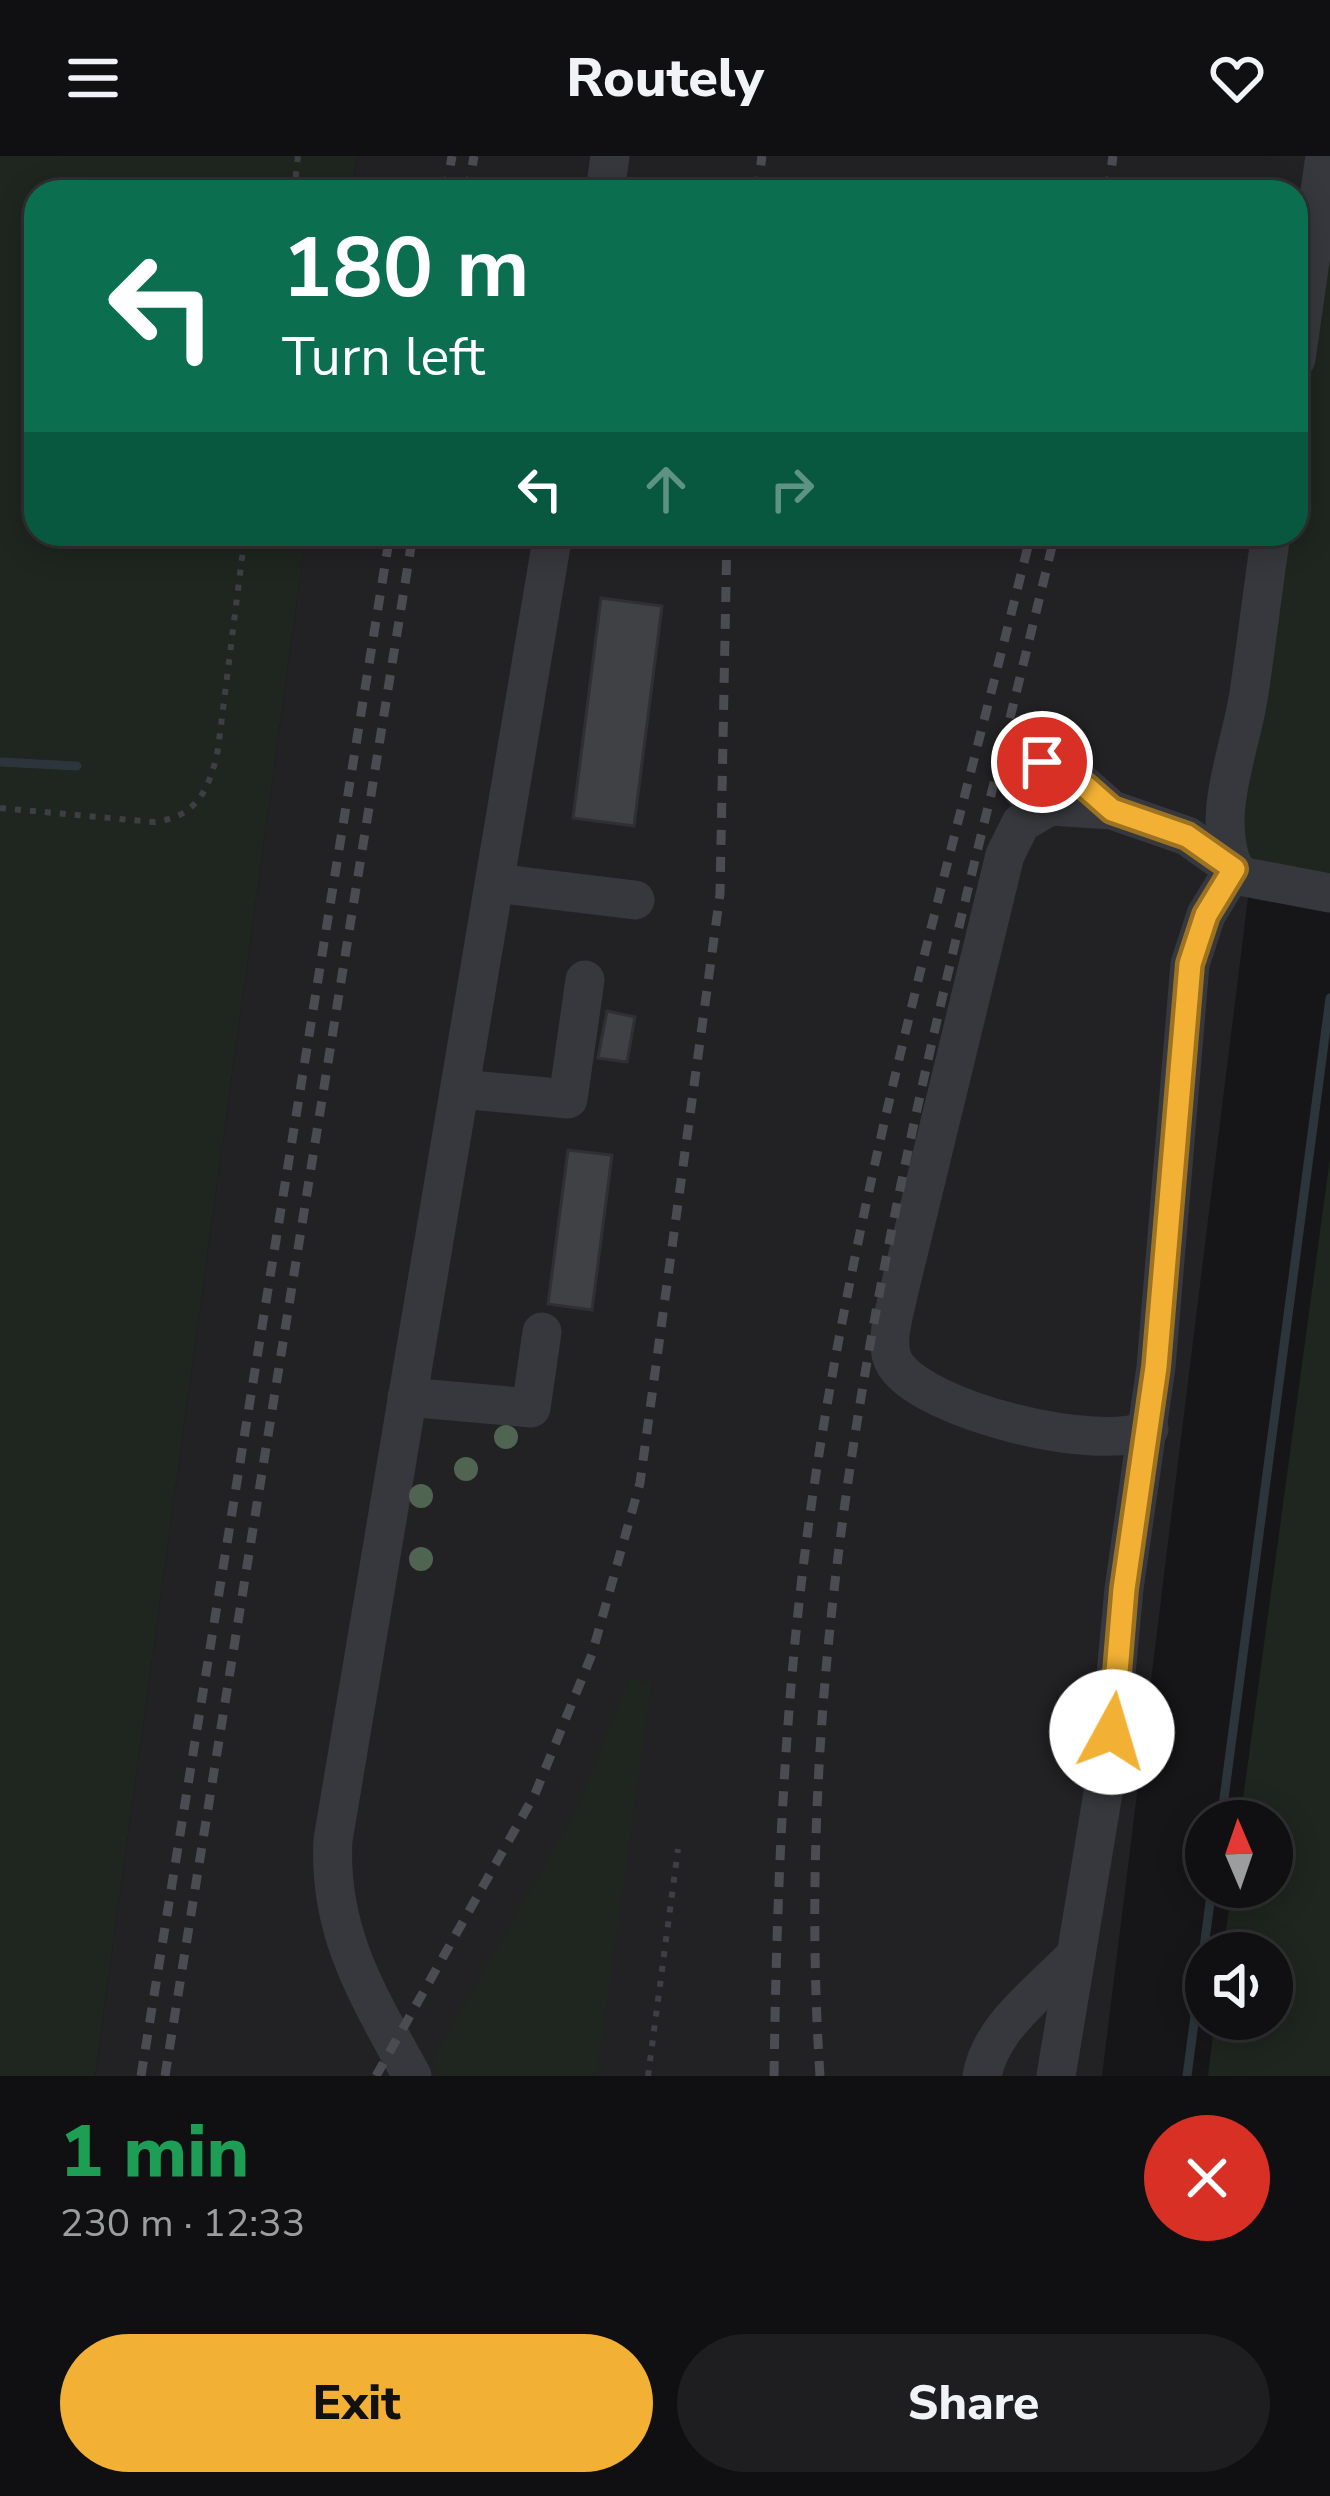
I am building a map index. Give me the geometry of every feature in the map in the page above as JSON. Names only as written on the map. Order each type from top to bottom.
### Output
[{"type":"street","points":[[1308,275],[1325,156]]},
{"type":"street","points":[[412,2076],[356,1977],[335,1909],[332,1862],[551,546]]},
{"type":"street","points":[[1056,2076],[1107,1768],[1124,1589],[1149,1429],[1190,964],[1206,915],[1234,869],[1225,842],[1227,803],[1248,698],[1269,546]]},
{"type":"street","points":[[1149,1429],[1133,1437],[1096,1440],[1013,1423],[909,1378],[894,1364],[891,1349],[899,1291],[921,1217],[1005,855],[1021,823],[1050,806],[1023,790],[1024,774],[1042,762],[1069,772],[1112,810],[1187,836],[1255,881],[1330,893]]},
{"type":"street","points":[[494,883],[635,900]]},
{"type":"street","points":[[460,1089],[568,1099],[585,980]]},
{"type":"street","points":[[407,1397],[531,1408],[542,1332]]},
{"type":"street","points":[[982,2076],[991,2045],[1003,2028],[1076,1955]]},
{"type":"path","points":[[0,808],[153,822],[173,819],[197,804],[212,778],[218,749],[243,546]]},
{"type":"path","points":[[648,2076],[677,1849]]},
{"type":"shaded area","points":[[0,156],[357,156],[354,180],[24,180],[24,546],[304,546],[95,2076],[0,2076]]},
{"type":"shaded area","points":[[357,156],[1330,156],[1308,410],[1308,180],[354,180]]},
{"type":"shaded area","points":[[1330,204],[1330,878],[1271,867],[1245,854],[1243,776],[1275,546],[1308,546],[1308,345]]},
{"type":"shaded area","points":[[304,546],[1296,546],[1255,841],[1102,2076],[95,2076]]},
{"type":"shaded area","points":[[1330,1158],[1330,2076],[1208,2076],[1212,2040],[1293,2040],[1293,1932],[1226,1932],[1229,1908],[1293,1908],[1293,1800],[1243,1800]]},
{"type":"shaded area","points":[[629,1679],[652,1683],[597,2076],[440,2076],[432,2061],[575,1812]]},
{"type":"building","points":[[601,598],[662,606],[634,826],[573,818]]},
{"type":"building","points":[[607,1011],[635,1017],[627,1062],[598,1058]]},
{"type":"building","points":[[568,1150],[612,1155],[592,1310],[548,1304]]},
{"type":"waterway","points":[[0,762],[77,766]]},
{"type":"waterway","points":[[1224,1800],[1330,998]]},
{"type":"waterway","points":[[1187,2076],[1209,1908]]},
{"type":"railway","points":[[448,180],[452,156]]},
{"type":"railway","points":[[470,180],[474,156]]},
{"type":"railway","points":[[759,180],[762,156]]},
{"type":"railway","points":[[1110,180],[1113,156]]},
{"type":"railway","points":[[141,2076],[388,546]]},
{"type":"railway","points":[[165,2076],[411,546]]},
{"type":"railway","points":[[376,2076],[535,1794],[592,1654],[640,1483],[720,894],[727,546]]},
{"type":"railway","points":[[774,2076],[784,1777],[815,1480],[884,1123],[1028,546]]},
{"type":"railway","points":[[820,2076],[815,1879],[825,1684],[847,1490],[918,1106],[1052,546]]},
{"type":"route","points":[[1042,762],[1069,772],[1112,810],[1187,836],[1234,869],[1206,915],[1190,964],[1156,1367],[1124,1589],[1112,1732]]}]
